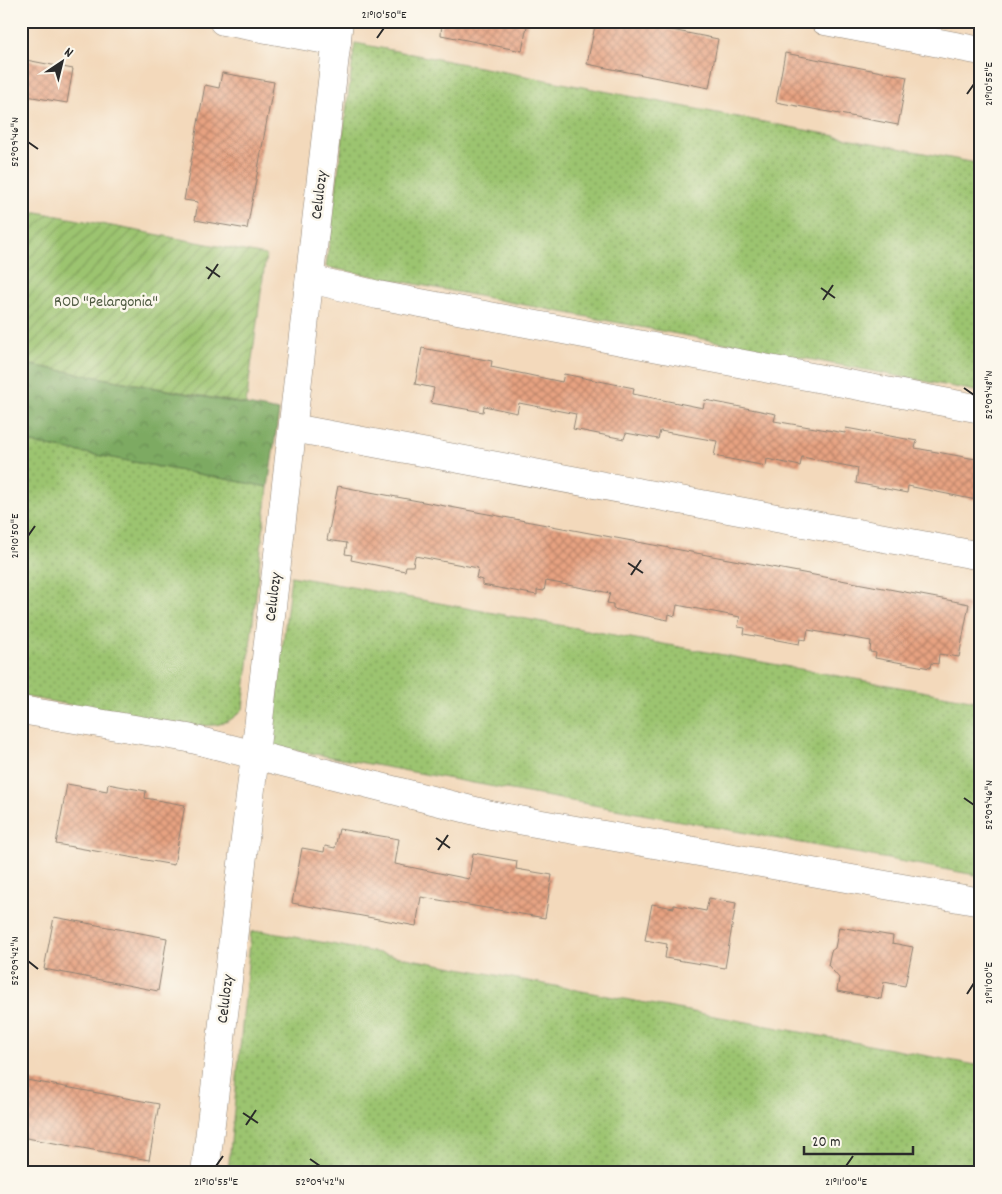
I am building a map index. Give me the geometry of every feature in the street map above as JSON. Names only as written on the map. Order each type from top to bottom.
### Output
[{"type":"street","points":[[223,21],[338,32]]},
{"type":"street","points":[[825,21],[981,51]]},
{"type":"street","name":"Celulozy","points":[[205,1173],[338,32]]},
{"type":"street","points":[[310,279],[378,294],[981,410]]},
{"type":"street","points":[[293,428],[981,556]]},
{"type":"street","points":[[21,710],[188,738],[491,815],[981,902]]},
{"type":"green space","points":[[355,43],[981,164],[981,392],[326,267]]},
{"type":"green space","name":"ROD \"Pelargonia\"","points":[[21,209],[266,255],[246,404],[21,363]]},
{"type":"green space","points":[[21,363],[279,411],[268,487],[21,441]]},
{"type":"green space","points":[[21,441],[268,487],[243,709],[237,715],[219,724],[190,726],[21,696]]},
{"type":"green space","points":[[291,576],[981,702],[981,876],[271,746]]},
{"type":"green space","points":[[262,931],[981,1066],[981,1173],[228,1173],[251,932]]},
{"type":"building","points":[[442,21],[528,21],[522,51],[441,35]]},
{"type":"building","points":[[596,21],[625,21],[718,39],[709,88],[587,64]]},
{"type":"building","points":[[785,53],[907,77],[898,125],[776,102]]},
{"type":"building","points":[[21,59],[73,69],[67,103],[21,95]]},
{"type":"building","points":[[222,73],[274,82],[247,229],[195,220],[198,202],[184,200],[205,85],[219,88]]},
{"type":"building","points":[[422,348],[492,361],[491,367],[562,382],[564,374],[634,388],[633,394],[703,408],[705,400],[776,414],[774,421],[845,433],[846,428],[917,441],[915,448],[981,460],[981,501],[908,486],[907,493],[856,483],[858,468],[802,457],[800,466],[767,459],[766,466],[714,456],[717,441],[660,431],[658,439],[626,433],[624,439],[573,429],[576,414],[519,403],[517,413],[484,406],[483,412],[431,403],[434,388],[415,384]]},
{"type":"building","points":[[338,486],[969,604],[959,657],[939,654],[938,664],[931,663],[930,668],[875,658],[876,653],[870,652],[871,641],[808,630],[806,640],[800,639],[799,644],[744,634],[745,628],[738,627],[740,617],[677,605],[675,616],[669,614],[668,620],[613,609],[613,604],[607,603],[610,593],[546,581],[544,591],[537,590],[537,595],[482,585],[482,580],[476,578],[478,568],[415,556],[413,566],[406,566],[405,571],[351,560],[352,555],[345,554],[347,543],[327,540]]},
{"type":"building","points":[[67,784],[107,791],[108,784],[146,791],[145,798],[185,805],[174,865],[56,844]]},
{"type":"building","points":[[339,829],[399,839],[395,864],[469,879],[473,853],[517,861],[516,869],[552,875],[545,918],[421,897],[416,926],[292,903],[302,848],[324,852],[325,846],[335,848]]},
{"type":"building","points":[[709,898],[736,903],[725,968],[665,958],[667,944],[645,940],[652,904],[674,908],[674,905],[706,911]]},
{"type":"building","points":[[54,917],[167,938],[158,991],[44,969]]},
{"type":"building","points":[[839,927],[893,936],[892,943],[913,947],[905,986],[884,982],[881,999],[837,991],[839,978],[828,965],[831,951],[835,948]]},
{"type":"building","points":[[21,1079],[159,1104],[149,1160],[21,1137]]}]
